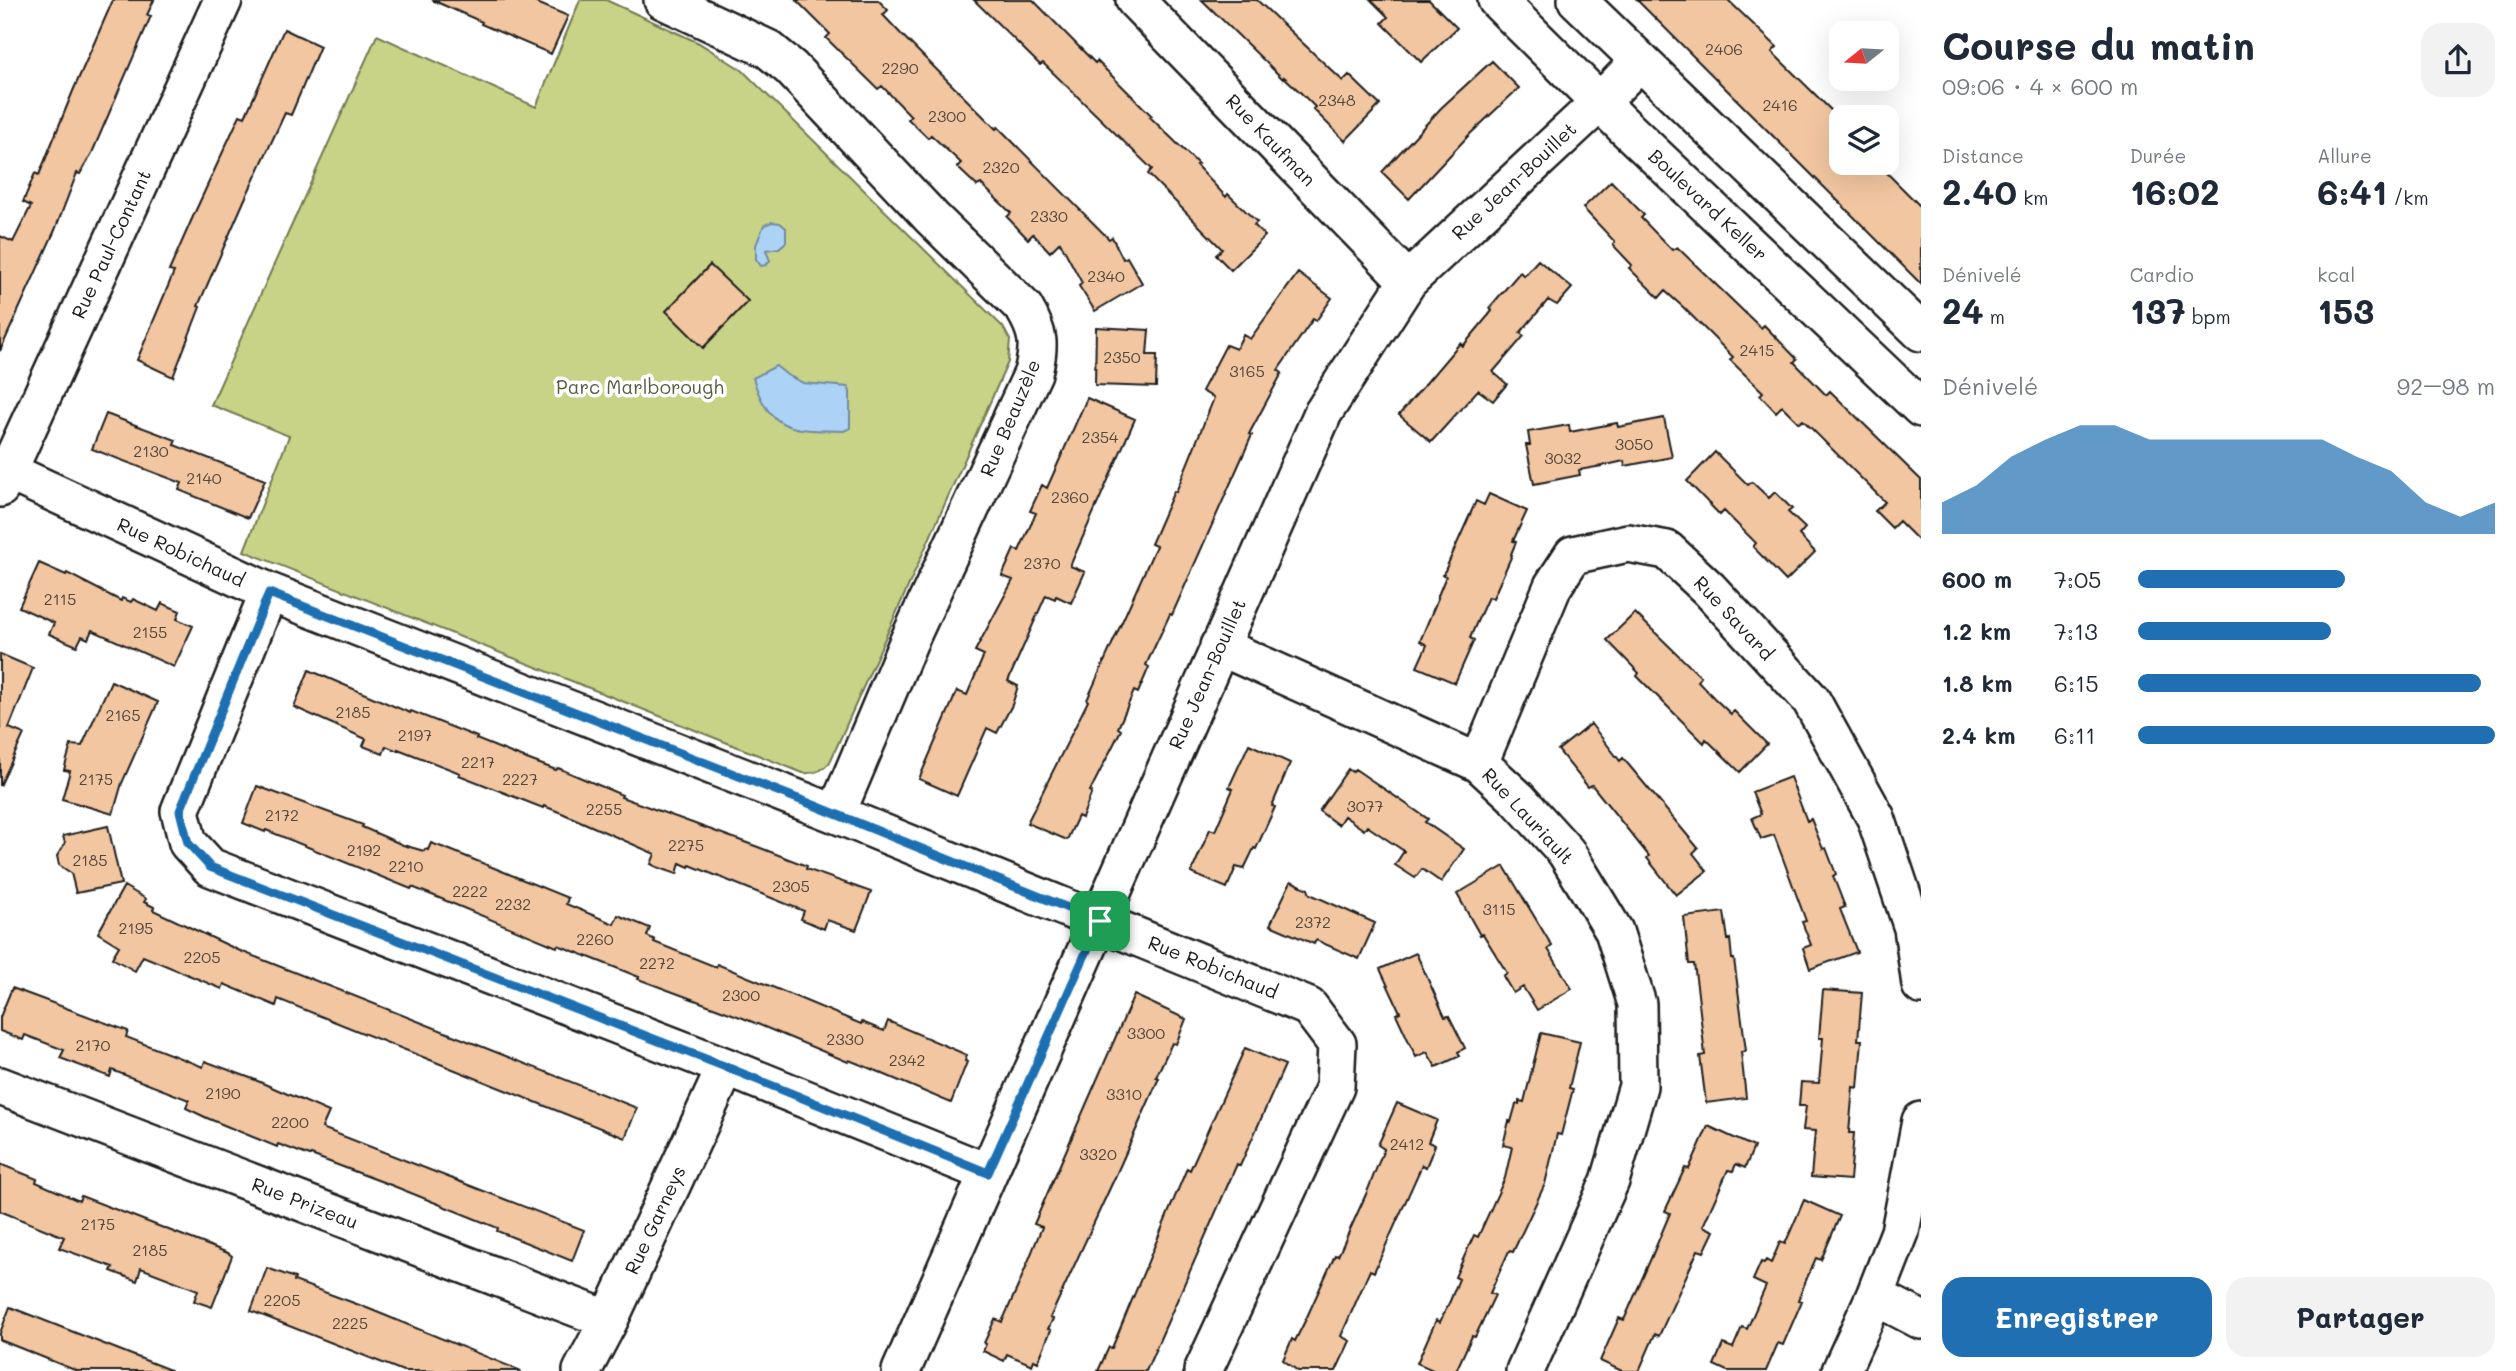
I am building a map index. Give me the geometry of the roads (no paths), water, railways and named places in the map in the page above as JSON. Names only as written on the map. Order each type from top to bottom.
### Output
[{"type":"street","name":"Rue Paul-Contant","points":[[4,480],[223,0]]},
{"type":"street","name":"Rue Beauzèle","points":[[663,0],[768,49],[791,68],[932,218],[1024,308],[1038,339],[1033,373],[908,643],[836,814]]},
{"type":"street","name":"Rue Kaufman","points":[[1135,0],[1408,281]]},
{"type":"street","name":"Boulevard Keller","points":[[1497,0],[1921,408]]},
{"type":"street","points":[[1577,0],[1921,332]]},
{"type":"street","name":"Rue Jean-Bouillet","points":[[901,1371],[1323,413],[1408,281],[1600,102],[1640,61]]},
{"type":"street","name":"Rue Robichaud","points":[[4,480],[269,593],[836,814],[1309,1007],[1337,1044],[1335,1087],[1203,1371]]},
{"type":"street","name":"Rue Savard","points":[[1479,763],[1553,586],[1573,555],[1628,543],[1667,550],[1710,589],[1811,700],[1876,818],[1913,928],[1921,985]]},
{"type":"street","points":[[269,593],[180,811],[188,843],[210,867],[726,1067],[988,1173]]},
{"type":"street","name":"Rue Lauriault","points":[[1219,646],[1479,763],[1518,799],[1566,852],[1614,931],[1637,1004],[1638,1086],[1610,1181],[1525,1371]]},
{"type":"street","name":"Rue Garneys","points":[[582,1371],[609,1320],[726,1067]]},
{"type":"street","name":"Rue Prizeau","points":[[0,1086],[609,1320]]},
{"type":"street","points":[[1841,1371],[1875,1296],[1899,1232],[1921,1121]]},
{"type":"street","points":[[1875,1296],[1921,1320]]},
{"type":"water","points":[[780,223],[786,228],[786,242],[779,248],[766,250],[770,261],[761,266],[756,259],[756,245],[764,225]]},
{"type":"water","points":[[776,366],[803,383],[848,387],[850,428],[844,431],[811,430],[786,425],[776,419],[767,409],[753,378]]},
{"type":"park label","name":"Parc Marlborough","points":[[640,387]]}]
